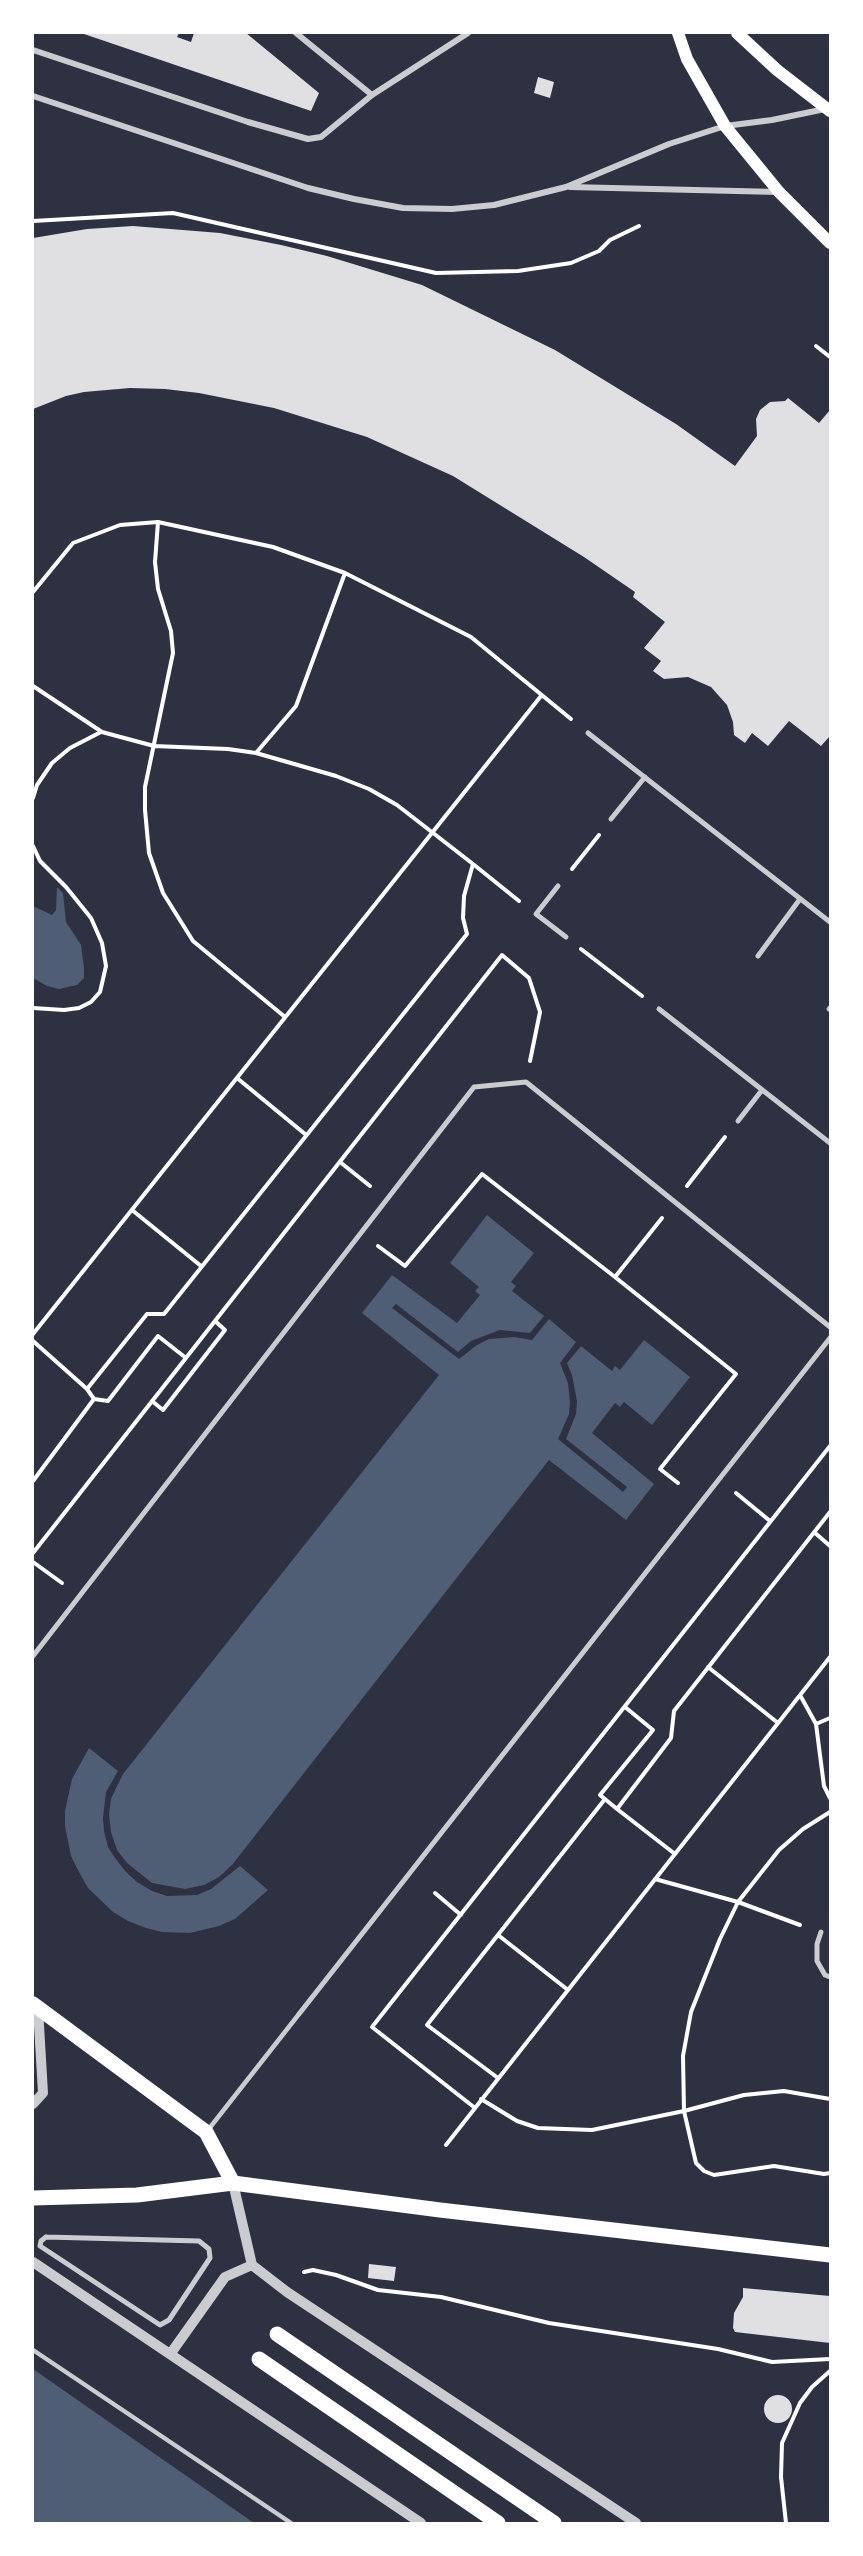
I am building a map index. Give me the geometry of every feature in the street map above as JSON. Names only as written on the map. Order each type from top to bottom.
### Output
[{"type":"main road","points":[[678,33],[687,59],[725,126],[779,192],[830,243]]},
{"type":"main road","points":[[737,33],[777,70],[829,110]]},
{"type":"main road","points":[[35,2007],[206,2132],[233,2183]]},
{"type":"main road","points":[[33,2198],[137,2194],[233,2183],[830,2254]]},
{"type":"main road","points":[[277,2334],[554,2523]]},
{"type":"main road","points":[[259,2359],[498,2523]]},
{"type":"street","points":[[296,33],[372,95]]},
{"type":"street","points":[[33,50],[248,122],[308,139],[321,137],[372,95],[468,33]]},
{"type":"street","points":[[33,96],[309,188],[354,200],[403,208],[452,209],[494,205],[566,187],[669,144],[725,126],[829,110]]},
{"type":"street","points":[[566,187],[779,192]]},
{"type":"street","points":[[588,733],[830,922]]},
{"type":"street","points":[[611,819],[645,777]]},
{"type":"street","points":[[558,886],[537,914],[566,937]]},
{"type":"street","points":[[758,956],[800,899]]},
{"type":"street","points":[[659,1009],[830,1143]]},
{"type":"street","points":[[33,1656],[474,1087],[526,1082],[830,1327]]},
{"type":"street","points":[[738,1121],[762,1090]]},
{"type":"street","points":[[299,2014],[830,1338]]},
{"type":"street","points":[[821,1932],[817,1944],[817,1961],[825,1975],[830,1977]]},
{"type":"street","points":[[33,2104],[43,2093],[35,2007]]},
{"type":"street","points":[[233,2183],[252,2265],[287,2292],[636,2523]]},
{"type":"street","points":[[46,2237],[199,2241],[209,2249],[210,2259],[169,2320],[160,2325],[40,2246],[40,2241],[46,2237]]},
{"type":"street","points":[[33,2262],[422,2523]]},
{"type":"street","points":[[171,2354],[225,2277],[252,2265]]},
{"type":"lane","points":[[206,2132],[299,2014]]},
{"type":"lane","points":[[33,2350],[291,2523]]},
{"type":"path","points":[[33,221],[173,213],[436,273],[518,271],[571,263],[600,251],[610,240],[639,226]]},
{"type":"path","points":[[816,346],[830,357]]},
{"type":"path","points":[[158,522],[155,562],[158,589],[171,631],[173,653],[148,767],[145,810],[149,853],[163,893],[194,941],[285,1017]]},
{"type":"path","points":[[33,592],[73,543],[120,525],[158,522],[273,547],[345,573],[471,637],[571,719]]},
{"type":"path","points":[[256,753],[296,706],[345,573]]},
{"type":"path","points":[[33,686],[102,732],[154,746],[228,749],[256,753],[336,776],[369,789],[398,805],[507,892]]},
{"type":"path","points":[[33,1334],[541,696]]},
{"type":"path","points":[[33,798],[37,785],[52,763],[70,748],[102,732]]},
{"type":"path","points":[[558,886],[611,819]]},
{"type":"path","points":[[33,846],[40,861],[66,887],[91,918],[102,942],[106,966],[100,992],[91,1002],[79,1008],[64,1010],[33,1008]]},
{"type":"path","points":[[87,1389],[147,1314],[164,1314],[467,933],[463,918],[464,896],[473,864]]},
{"type":"path","points":[[566,937],[659,1009]]},
{"type":"path","points":[[33,1553],[502,955],[529,978],[540,1012],[526,1082]]},
{"type":"path","points":[[237,1078],[305,1134]]},
{"type":"path","points":[[340,1162],[361,1179]]},
{"type":"path","points":[[361,1233],[405,1266],[482,1174],[615,1277],[736,1374],[660,1469],[678,1483]]},
{"type":"path","points":[[132,1209],[201,1266]]},
{"type":"path","points":[[615,1277],[639,1247]]},
{"type":"path","points":[[152,1401],[163,1410],[225,1330],[215,1321]]},
{"type":"path","points":[[33,1341],[87,1389],[94,1399],[108,1401],[158,1336],[186,1358]]},
{"type":"path","points":[[33,1481],[94,1399]]},
{"type":"path","points":[[475,2108],[372,2027],[830,1446]]},
{"type":"path","points":[[749,1503],[770,1521]]},
{"type":"path","points":[[617,1809],[671,1738],[674,1710],[830,1512]]},
{"type":"path","points":[[814,1532],[830,1546]]},
{"type":"path","points":[[33,1562],[51,1575]]},
{"type":"path","points":[[446,2145],[830,1657]]},
{"type":"path","points":[[708,1667],[778,1724]]},
{"type":"path","points":[[800,1695],[816,1724],[824,1786],[830,1798]]},
{"type":"path","points":[[625,1707],[653,1730],[600,1795],[675,1854]]},
{"type":"path","points":[[816,1724],[830,1718]]},
{"type":"path","points":[[498,2078],[427,2025],[605,1799]]},
{"type":"path","points":[[830,1812],[804,1829],[779,1850],[738,1902],[720,1939],[691,2012],[683,2056],[684,2111],[696,2163],[704,2171],[714,2175],[774,2166],[830,2173]]},
{"type":"path","points":[[655,1879],[738,1902],[798,1924]]},
{"type":"path","points":[[435,1893],[461,1915]]},
{"type":"path","points":[[498,1935],[568,1990]]},
{"type":"path","points":[[481,2099],[518,2121],[538,2128],[592,2130],[684,2111],[744,2095],[784,2091],[830,2098]]},
{"type":"path","points":[[301,2274],[313,2270],[378,2290],[441,2297],[549,2323],[718,2349],[772,2361],[830,2359]]},
{"type":"path","points":[[786,2523],[781,2477],[782,2442],[800,2403],[812,2387],[830,2371]]},
{"type":"water","points":[[57,887],[63,893],[66,922],[81,945],[84,968],[84,978],[77,985],[59,989],[47,986],[33,978],[33,906],[52,915],[56,910]]},
{"type":"water","points":[[487,1215],[534,1253],[511,1282],[516,1286],[512,1291],[544,1316],[530,1333],[500,1330],[471,1341],[458,1352],[396,1304],[392,1308],[459,1359],[489,1339],[514,1337],[532,1340],[549,1319],[576,1342],[560,1363],[568,1383],[570,1403],[569,1414],[558,1439],[623,1492],[627,1487],[566,1439],[576,1414],[577,1401],[567,1363],[581,1346],[612,1371],[615,1366],[620,1370],[644,1340],[690,1377],[652,1425],[624,1402],[620,1407],[615,1403],[592,1433],[654,1484],[626,1520],[549,1460],[232,1865],[219,1877],[204,1885],[185,1889],[152,1883],[127,1863],[117,1850],[111,1832],[109,1814],[111,1799],[123,1774],[439,1375],[362,1313],[392,1275],[457,1323],[480,1295],[475,1291],[479,1287],[450,1263]]},
{"type":"water","points":[[89,1748],[118,1771],[106,1792],[104,1831],[108,1847],[115,1858],[137,1882],[152,1891],[167,1896],[197,1895],[211,1889],[240,1866],[268,1890],[235,1919],[219,1926],[190,1933],[162,1932],[146,1928],[113,1912],[88,1888],[79,1872],[71,1856],[65,1826],[65,1811],[72,1779]]},
{"type":"water","points":[[33,2369],[254,2523],[33,2523]]},
{"type":"building","points":[[81,33],[179,33],[177,37],[191,42],[194,33],[246,33],[319,93],[311,111]]},
{"type":"building","points":[[538,77],[554,82],[550,98],[534,93]]},
{"type":"building","points":[[133,226],[220,233],[281,245],[327,256],[422,285],[555,350],[676,424],[735,466],[757,436],[756,419],[760,410],[770,402],[785,401],[788,398],[819,423],[830,410],[830,736],[821,746],[789,721],[768,746],[752,733],[745,743],[734,735],[733,722],[727,705],[711,687],[688,677],[664,679],[653,671],[661,661],[644,648],[665,622],[633,597],[635,592],[584,557],[453,476],[367,437],[274,408],[199,393],[165,389],[130,388],[84,392],[66,396],[33,409],[33,238],[87,229]]},
{"type":"building","points":[[369,2264],[396,2267],[394,2281],[368,2278]]},
{"type":"building","points":[[743,2288],[830,2296],[830,2343],[735,2332],[734,2313],[743,2297]]},
{"type":"building","points":[[778,2395],[788,2399],[792,2409],[788,2419],[778,2423],[768,2419],[764,2409],[768,2399]]}]
